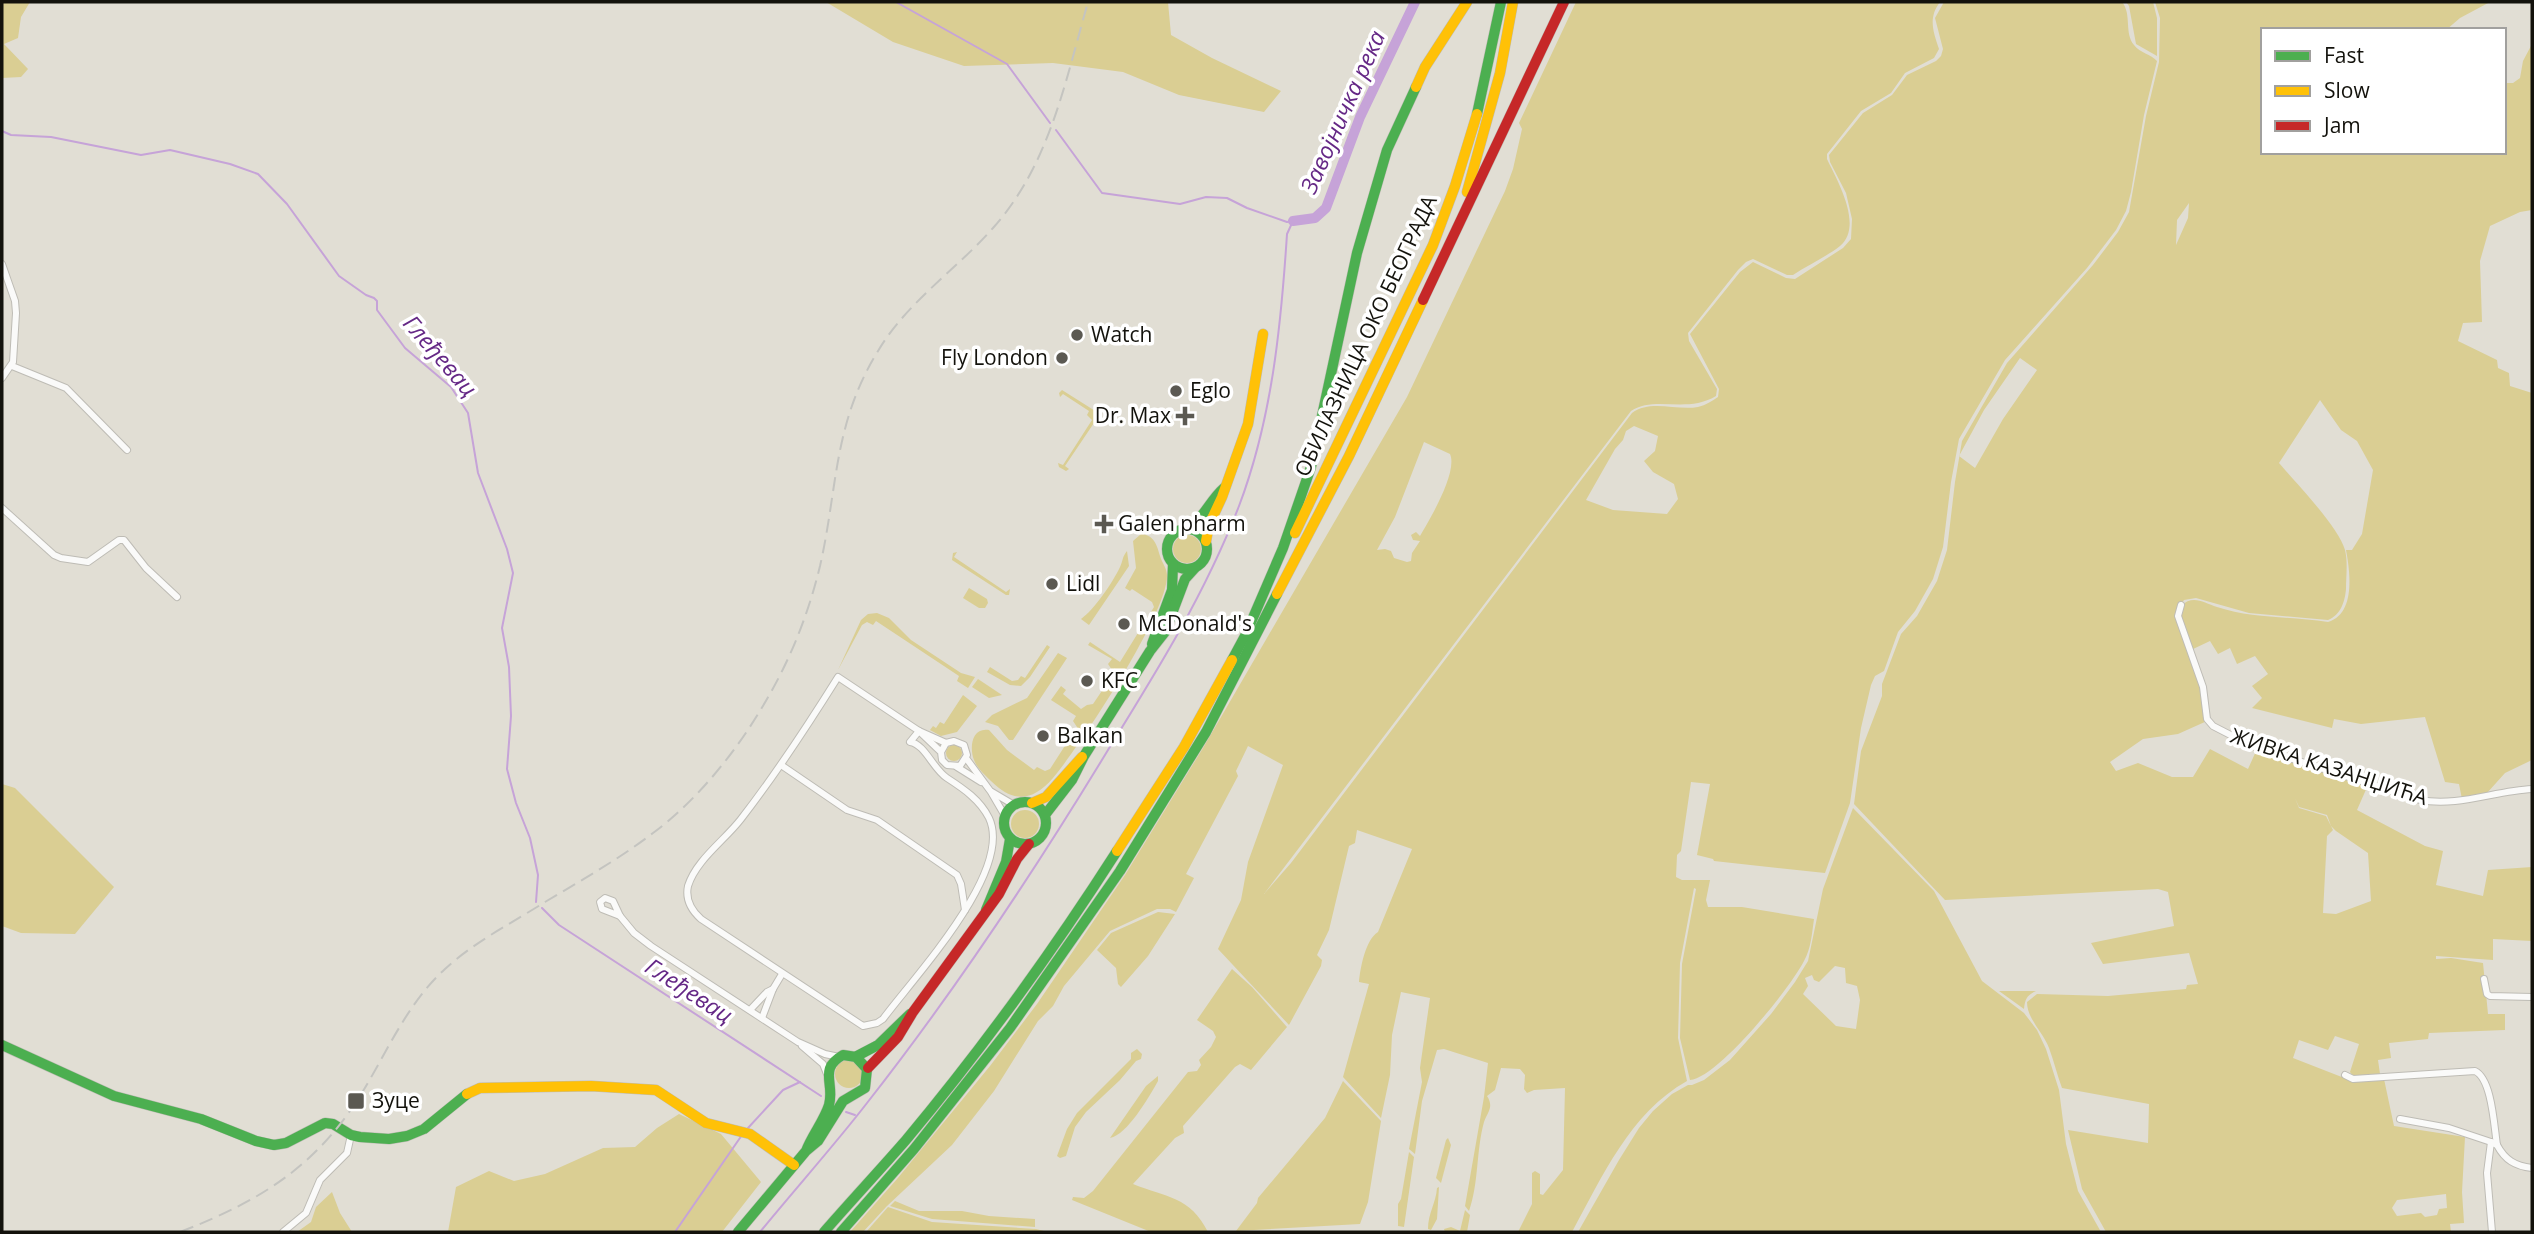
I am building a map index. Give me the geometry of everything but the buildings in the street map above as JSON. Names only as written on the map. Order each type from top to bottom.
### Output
[{"type":"main road","points":[[824,1232],[905,1141],[982,1044],[1076,915],[1184,747],[1246,634],[1283,548],[1311,467],[1357,253],[1376,182],[1401,117],[1435,50],[1466,2]]},
{"type":"main road","name":"ОБИЛАЗНИЦА ОКО БЕОГРАДА","points":[[1246,634],[1438,233],[1460,172],[1479,105],[1501,2]]},
{"type":"main road","name":"ОБИЛАЗНИЦА ОКО БЕОГРАДА","points":[[1452,237],[1488,118],[1513,2]]},
{"type":"main road","points":[[842,1231],[914,1149],[1010,1028],[1120,871],[1206,732],[1314,527],[1404,343],[1564,2]]},
{"type":"main road","points":[[1029,845],[1010,839],[1004,828],[1005,816],[1014,805],[1032,803],[1046,797],[1084,756],[1165,632],[1183,584],[1205,559],[1209,525],[1223,497],[1248,424],[1263,334]]},
{"type":"main road","points":[[1150,652],[1172,590],[1173,564],[1167,552],[1167,543],[1175,533],[1188,529],[1204,517],[1217,493],[1224,488]]},
{"type":"main road","points":[[1188,529],[1197,531],[1206,541]]},
{"type":"main road","points":[[1173,564],[1181,569],[1195,568]]},
{"type":"main road","points":[[738,1232],[806,1151],[818,1142],[843,1101],[863,1091],[867,1084],[868,1068],[898,1037],[986,910],[997,900],[1019,855],[1039,840],[1045,831],[1045,815],[1080,768],[1084,756]]},
{"type":"main road","points":[[1032,803],[1045,815]]},
{"type":"main road","points":[[986,910],[1006,862],[1010,839]]},
{"type":"main road","points":[[857,1056],[878,1045],[913,1012]]},
{"type":"main road","points":[[2,1045],[114,1096],[201,1119],[267,1144],[286,1143],[326,1123],[351,1135],[383,1139],[403,1137],[424,1129],[471,1091],[487,1088],[617,1086],[656,1090],[706,1123],[745,1133],[794,1165]]},
{"type":"main road","points":[[806,1151],[810,1137],[830,1102],[828,1074],[831,1064],[839,1056],[848,1054],[857,1056],[868,1068]]},
{"type":"main road","points":[[830,1085],[838,1093],[852,1096]]},
{"type":"street","points":[[2,264],[16,306],[12,366],[2,378]]},
{"type":"street","points":[[12,366],[66,387],[127,450]]},
{"type":"street","points":[[2,508],[54,555],[61,558],[88,562],[120,540],[126,541],[146,568],[177,597]]},
{"type":"street","name":"ЖИВКА КАЗАНЏИЋА","points":[[2181,605],[2178,615],[2203,687],[2206,715],[2216,728],[2252,746],[2420,800],[2446,803],[2494,793],[2532,789]]},
{"type":"street","points":[[919,731],[911,743],[921,747],[940,773],[969,793],[985,812],[992,827],[990,862],[965,910],[877,1023],[870,1026],[857,1024],[701,919],[692,910],[687,891],[695,871],[741,820],[838,677],[919,731],[946,743],[961,743],[966,749],[966,758],[983,783],[992,792],[1014,805]]},
{"type":"street","points":[[919,731],[941,752],[944,763],[957,767],[983,783]]},
{"type":"street","points":[[941,752],[946,743]]},
{"type":"street","points":[[957,767],[966,758]]},
{"type":"street","points":[[780,765],[847,810],[877,820],[957,875],[962,887],[965,910]]},
{"type":"street","points":[[992,792],[1005,816]]},
{"type":"street","points":[[620,916],[634,933],[651,946],[798,1042],[822,1064],[828,1074]]},
{"type":"street","points":[[762,1018],[782,974]]},
{"type":"street","points":[[2484,979],[2487,994],[2490,996],[2532,997]]},
{"type":"street","points":[[750,1010],[773,989]]},
{"type":"street","points":[[798,1042],[825,1054],[839,1056]]},
{"type":"street","points":[[2345,1075],[2353,1079],[2475,1071],[2479,1073],[2486,1082],[2494,1143],[2487,1173],[2493,1232]]},
{"type":"street","points":[[2400,1119],[2449,1128],[2494,1143],[2509,1160],[2532,1168]]},
{"type":"street","points":[[283,1232],[306,1213],[320,1180],[347,1153],[351,1135]]},
{"type":"shaded area","points":[[2,2],[30,2],[21,17],[18,38],[4,44],[28,69],[21,77],[2,78]]},
{"type":"shaded area","points":[[826,2],[1168,2],[1171,35],[1281,91],[1264,112],[1179,95],[1123,72],[1053,63],[964,66],[893,42]]},
{"type":"shaded area","points":[[1576,2],[1940,2],[1933,19],[1939,49],[1934,58],[1905,73],[1891,93],[1861,111],[1827,154],[1849,215],[1847,237],[1835,250],[1793,275],[1787,275],[1753,259],[1738,270],[1688,333],[1689,341],[1717,389],[1716,396],[1693,404],[1650,404],[1631,411],[1264,894],[1291,863],[1632,413],[1655,406],[1698,407],[1718,397],[1719,389],[1690,334],[1740,272],[1753,262],[1786,278],[1795,279],[1843,248],[1851,239],[1852,219],[1846,193],[1829,155],[1863,113],[1892,95],[1907,75],[1941,56],[1943,49],[1935,18],[1944,2],[2122,2],[2127,12],[2131,40],[2136,48],[2157,61],[2126,211],[2116,230],[2087,268],[2005,360],[1959,439],[1943,547],[1933,579],[1915,611],[1898,632],[1884,671],[1875,676],[1871,685],[1861,728],[1850,803],[1825,873],[1714,861],[1697,855],[1710,784],[1691,782],[1681,851],[1677,855],[1676,877],[1682,880],[1710,880],[1706,900],[1708,907],[1742,907],[1814,919],[1808,951],[1797,973],[1770,1010],[1735,1048],[1718,1064],[1690,1080],[1680,1038],[1682,964],[1696,889],[1694,888],[1680,963],[1678,1038],[1687,1081],[1667,1094],[1633,1128],[1607,1168],[1572,1232],[1518,1232],[1532,1204],[1532,1173],[1535,1171],[1540,1174],[1540,1194],[1543,1195],[1563,1170],[1565,1088],[1527,1093],[1524,1089],[1525,1075],[1520,1069],[1501,1068],[1495,1090],[1487,1096],[1490,1106],[1481,1133],[1469,1211],[1465,1206],[1488,1063],[1444,1049],[1437,1050],[1422,1101],[1415,1154],[1409,1149],[1422,1082],[1420,1068],[1430,998],[1401,992],[1392,1035],[1390,1075],[1381,1118],[1343,1077],[1369,984],[1359,982],[1364,956],[1373,936],[1378,932],[1412,849],[1357,830],[1355,843],[1349,846],[1329,930],[1317,955],[1322,960],[1321,966],[1289,1025],[1218,949],[1241,900],[1248,862],[1283,765],[1248,746],[1236,771],[1238,776],[1186,874],[1194,878],[1176,912],[1157,909],[1110,931],[1064,986],[1053,1006],[1038,1021],[994,1091],[952,1145],[863,1232],[850,1232],[990,1066],[1037,1004],[1125,875],[1203,748],[1407,397],[1505,191],[1522,129],[1519,123]],"holes":[[[1634,426],[1658,436],[1655,451],[1644,461],[1653,472],[1674,484],[1678,499],[1667,514],[1613,510],[1586,500],[1626,431]],[[1424,442],[1450,454],[1450,472],[1442,495],[1420,536],[1416,532],[1411,535],[1413,540],[1420,541],[1412,553],[1411,561],[1407,562],[1394,558],[1391,551],[1377,550],[1395,517]]]},
{"type":"shaded area","points":[[2126,2],[2153,2],[2157,18],[2157,56],[2136,44]]},
{"type":"shaded area","points":[[2155,2],[2490,2],[2460,18],[2448,28],[2261,28],[2261,154],[2506,154],[2506,83],[2513,83],[2520,78],[2523,61],[2532,44],[2532,210],[2520,212],[2490,226],[2480,261],[2482,322],[2463,323],[2458,341],[2497,360],[2498,368],[2509,373],[2510,386],[2532,393],[2532,760],[2505,773],[2487,793],[2462,799],[2459,784],[2445,782],[2425,717],[2361,724],[2334,719],[2332,728],[2252,708],[2262,698],[2252,686],[2268,674],[2255,656],[2237,664],[2230,648],[2218,654],[2210,641],[2191,650],[2179,615],[2185,602],[2199,600],[2244,614],[2328,622],[2343,610],[2349,591],[2346,550],[2352,550],[2362,534],[2373,470],[2357,441],[2341,430],[2320,400],[2279,463],[2316,505],[2341,540],[2347,564],[2342,607],[2328,620],[2249,613],[2196,598],[2184,600],[2177,610],[2201,688],[2207,721],[2178,734],[2143,739],[2110,762],[2116,771],[2138,763],[2172,777],[2193,777],[2210,749],[2248,769],[2257,749],[2368,785],[2357,810],[2425,846],[2443,851],[2436,885],[2483,896],[2488,870],[2532,867],[2532,941],[2493,939],[2493,960],[2436,956],[2436,959],[2451,958],[2483,963],[2488,1014],[2505,1014],[2505,1030],[2429,1033],[2428,1039],[2389,1043],[2391,1058],[2378,1060],[2380,1074],[2353,1076],[2350,1072],[2359,1044],[2335,1036],[2328,1050],[2299,1040],[2293,1058],[2352,1081],[2384,1079],[2394,1126],[2465,1137],[2462,1192],[2464,1223],[2450,1224],[2451,1232],[2106,1232],[2082,1189],[2068,1130],[2148,1143],[2149,1104],[2062,1088],[2049,1048],[2032,1020],[2027,1002],[2037,994],[2108,996],[2186,989],[2187,985],[2198,984],[2189,953],[2103,964],[2091,943],[2174,926],[2168,892],[2158,889],[1945,900],[1854,804],[1861,751],[1882,696],[1882,684],[1901,634],[1917,616],[1937,581],[1947,550],[1959,456],[1975,468],[2003,419],[2037,370],[2020,358],[1984,410],[1960,455],[1962,441],[2007,363],[2093,265],[2118,232],[2129,212],[2146,116],[2159,62],[2160,18]],"holes":[[[2189,203],[2188,218],[2176,245],[2177,220]],[[2295,798],[2299,807],[2327,815],[2331,826],[2326,816],[2299,808]],[[2331,826],[2368,853],[2371,901],[2336,914],[2323,913],[2327,836],[2333,830]],[[2446,1194],[2447,1208],[2439,1209],[2437,1215],[2425,1217],[2421,1213],[2397,1216],[2392,1208],[2397,1200]]]},
{"type":"shaded area","points":[[1062,390],[1100,414],[1065,466],[1069,469],[1066,471],[1059,467],[1058,463],[1063,465],[1092,420],[1087,415],[1089,411],[1063,394],[1060,397]]},
{"type":"shaded area","points":[[1141,534],[1154,541],[1167,576],[1153,619],[1138,648],[1101,710],[1053,778],[1038,792],[1030,795],[1022,797],[1007,793],[977,766],[972,744],[975,735],[989,730],[1007,750],[1034,770],[1037,767],[1045,771],[1050,769],[1077,727],[1073,721],[1076,716],[1051,700],[1061,686],[1066,690],[1063,694],[1081,709],[1093,704],[1114,673],[1108,664],[1112,659],[1088,645],[1090,642],[1120,662],[1154,607],[1152,602],[1132,589],[1130,591],[1125,588],[1136,568],[1133,541]]},
{"type":"shaded area","points":[[1187,535],[1197,539],[1201,549],[1197,559],[1187,563],[1177,559],[1173,549],[1177,539]]},
{"type":"shaded area","points":[[1127,551],[1129,566],[1089,625],[1081,619],[1108,588]]},
{"type":"shaded area","points":[[957,552],[954,557],[1006,592],[1010,589],[1009,595],[952,560],[953,553]]},
{"type":"shaded area","points":[[969,588],[987,599],[985,608],[979,608],[963,598]]},
{"type":"shaded area","points":[[877,613],[889,618],[911,640],[961,673],[975,677],[968,688],[957,681],[959,676],[876,621],[873,625],[867,622],[862,625],[838,670],[861,620],[868,614]]},
{"type":"shaded area","points":[[1047,645],[1050,647],[1021,686],[1010,685],[987,672],[990,667],[1012,681],[1021,676],[1025,678]]},
{"type":"shaded area","points":[[1058,653],[1067,658],[1013,740],[1009,740],[998,726],[985,722],[992,715],[1027,698]]},
{"type":"shaded area","points":[[978,679],[1002,695],[989,698],[972,687]]},
{"type":"shaded area","points":[[963,695],[977,706],[957,732],[941,736],[930,730],[933,726],[936,728],[940,722],[944,724]]},
{"type":"shaded area","points":[[954,745],[960,747],[960,759],[954,761],[948,759],[946,753],[948,747]]},
{"type":"shaded area","points":[[2,784],[15,788],[114,887],[75,934],[21,933],[2,926]]},
{"type":"shaded area","points":[[1853,808],[1934,891],[1982,981],[2024,1013],[2037,1030],[2059,1090],[2066,1144],[2078,1191],[2101,1232],[1578,1232],[1619,1160],[1653,1111],[1672,1094],[1704,1080],[1730,1060],[1795,982],[1808,961],[1823,889]],"holes":[[[1835,966],[1845,968],[1846,983],[1857,986],[1860,1000],[1856,1029],[1836,1026],[1803,994],[1808,986],[1805,978],[1812,975],[1814,980],[1819,982]]]},
{"type":"shaded area","points":[[1025,810],[1035,814],[1039,824],[1035,834],[1025,838],[1015,834],[1011,824],[1015,814]]},
{"type":"shaded area","points":[[1158,912],[1175,914],[1148,956],[1121,987],[1118,984],[1116,968],[1097,950],[1111,933]]},
{"type":"shaded area","points":[[1232,969],[1252,987],[1287,1027],[1251,1070],[1240,1064],[1235,1067],[1183,1126],[1184,1133],[1175,1138],[1133,1184],[1185,1205],[1201,1220],[1208,1232],[1151,1232],[1072,1200],[1073,1197],[1084,1198],[1093,1191],[1188,1072],[1197,1071],[1201,1065],[1199,1060],[1216,1037],[1213,1031],[1197,1020]]},
{"type":"shaded area","points":[[1999,991],[2036,991],[2027,998],[2024,1009]]},
{"type":"shaded area","points":[[1137,1049],[1142,1054],[1141,1059],[1086,1112],[1075,1127],[1066,1156],[1057,1156],[1067,1129],[1077,1113],[1131,1059],[1131,1053]]},
{"type":"shaded area","points":[[849,1060],[859,1064],[863,1074],[859,1084],[849,1088],[839,1084],[835,1074],[839,1064]]},
{"type":"shaded area","points":[[1158,1076],[1158,1081],[1137,1114],[1123,1130],[1110,1138],[1146,1086]]},
{"type":"shaded area","points":[[1343,1081],[1381,1121],[1368,1202],[1360,1224],[1236,1231],[1258,1198],[1325,1118]]},
{"type":"shaded area","points":[[679,1114],[721,1134],[761,1182],[722,1232],[448,1232],[456,1187],[489,1171],[514,1181],[545,1174],[603,1148],[635,1147]]},
{"type":"shaded area","points":[[1448,1138],[1451,1145],[1441,1183],[1436,1178]]},
{"type":"shaded area","points":[[1409,1152],[1414,1157],[1404,1227],[1398,1226],[1398,1204]]},
{"type":"shaded area","points":[[1439,1187],[1437,1219],[1431,1230],[1428,1229],[1429,1218]]},
{"type":"shaded area","points":[[332,1192],[340,1213],[352,1232],[297,1232],[311,1222],[316,1207]]},
{"type":"shaded area","points":[[895,1201],[919,1211],[962,1211],[1035,1219],[1035,1227],[932,1219],[890,1206]]},
{"type":"shaded area","points":[[888,1207],[932,1222],[1048,1232],[866,1232]]},
{"type":"shaded area","points":[[1465,1210],[1470,1215],[1467,1232],[1445,1232],[1444,1229],[1451,1227],[1460,1231]]},
{"type":"waterway","points":[[896,2],[1007,64],[1050,123]]},
{"type":"waterway","name":"Завојничка река","points":[[1293,221],[1315,218],[1326,208],[1360,117],[1415,2]]},
{"type":"waterway","points":[[760,1232],[900,1061],[1052,841],[1196,601],[1226,539],[1260,440],[1278,338],[1287,234],[1293,221],[1287,222],[1227,198],[1206,197],[1180,204],[1102,193],[1056,130]]},
{"type":"waterway","name":"Глеђевац","points":[[2,131],[11,135],[51,137],[141,155],[170,150],[230,164],[258,174],[287,204],[339,276],[374,298],[377,301],[377,310],[405,348],[451,387],[468,413],[478,473],[507,549],[513,573],[502,628],[509,667],[511,716],[507,769],[516,803],[530,838],[538,875],[536,902]]},
{"type":"waterway","name":"Глеђевац","points":[[542,908],[559,925],[821,1096]]},
{"type":"waterway","points":[[748,1128],[783,1090],[800,1082]]},
{"type":"waterway","name":"Глеђевац","points":[[846,1112],[855,1115]]},
{"type":"waterway","points":[[675,1232],[742,1135]]},
{"type":"railway","points":[[180,1232],[239,1206],[265,1191],[311,1156],[351,1110],[412,1008],[445,969],[481,941],[600,869],[653,833],[702,789],[731,754],[776,683],[805,617],[820,566],[845,430],[863,378],[878,351],[903,317],[993,228],[1029,177],[1063,92],[1088,2]]},
{"type":"traffic: fast","points":[[1477,114],[1501,2]]},
{"type":"traffic: fast","points":[[1232,660],[1283,548],[1311,467],[1357,253],[1387,150],[1416,87]]},
{"type":"traffic: fast","points":[[1188,529],[1224,488]]},
{"type":"traffic: fast","points":[[1187,529],[1195,530],[1201,535],[1206,541],[1207,549],[1206,557],[1201,563],[1195,568],[1187,569],[1179,568],[1173,563],[1168,557],[1167,549],[1168,541],[1173,535],[1179,530],[1187,529]]},
{"type":"traffic: fast","points":[[1152,644],[1172,590],[1173,564]]},
{"type":"traffic: fast","points":[[1045,815],[1072,780],[1084,756],[1150,651],[1165,632],[1185,579],[1195,568]]},
{"type":"traffic: fast","points":[[841,1232],[914,1149],[1010,1028],[1120,871],[1206,732],[1277,594]]},
{"type":"traffic: fast","points":[[1025,802],[1040,808],[1046,823],[1040,838],[1025,844],[1010,838],[1004,823],[1010,808],[1025,802]]},
{"type":"traffic: fast","points":[[986,910],[1006,862],[1010,839]]},
{"type":"traffic: fast","points":[[824,1232],[906,1140],[962,1071],[1068,926],[1117,851]]},
{"type":"traffic: fast","points":[[857,1056],[878,1045],[910,1014]]},
{"type":"traffic: fast","points":[[2,1045],[114,1096],[201,1119],[256,1141],[274,1145],[286,1143],[325,1123],[360,1137],[389,1139],[407,1136],[424,1129],[467,1094]]},
{"type":"traffic: fast","points":[[738,1232],[806,1151],[818,1141],[843,1101],[865,1088],[867,1069],[856,1057],[843,1055],[831,1066],[829,1105],[806,1151]]},
{"type":"traffic: slow","points":[[1416,87],[1425,67],[1467,2]]},
{"type":"traffic: slow","points":[[1467,192],[1500,73],[1513,2]]},
{"type":"traffic: slow","points":[[1295,533],[1433,245],[1477,114]]},
{"type":"traffic: slow","points":[[1277,594],[1349,456],[1423,300]]},
{"type":"traffic: slow","points":[[1206,541],[1209,525],[1248,424],[1263,334]]},
{"type":"traffic: slow","points":[[1117,851],[1184,747],[1232,660]]},
{"type":"traffic: slow","points":[[1032,803],[1046,797],[1082,757]]},
{"type":"traffic: slow","points":[[467,1094],[480,1088],[591,1086],[656,1090],[706,1123],[750,1134],[794,1165]]},
{"type":"traffic: jam","points":[[1423,300],[1564,2]]},
{"type":"traffic: jam","points":[[868,1068],[898,1037],[913,1012],[999,894],[1017,859],[1029,844]]},
{"type":"place","name":"Watch","points":[[1077,335]]},
{"type":"place","name":"Fly London","points":[[1062,358]]},
{"type":"place","name":"Eglo","points":[[1176,391]]},
{"type":"place","name":"Dr. Max","points":[[1185,416]]},
{"type":"place","name":"Galen pharm","points":[[1104,524]]},
{"type":"place","name":"Lidl","points":[[1052,584]]},
{"type":"place","name":"McDonald's","points":[[1124,624]]},
{"type":"place","name":"KFC","points":[[1087,681]]},
{"type":"place","name":"Balkan","points":[[1043,736]]},
{"type":"place","name":"Зуце","points":[[356,1101]]}]
